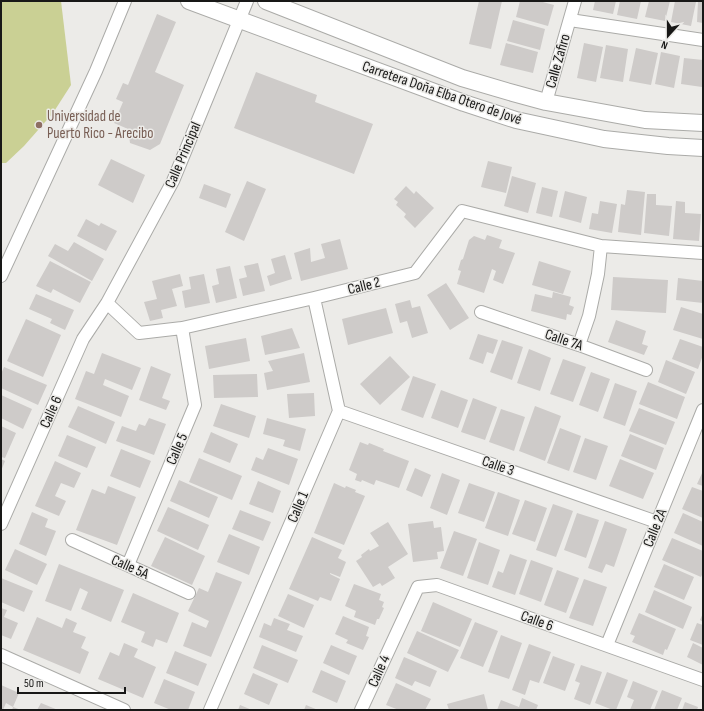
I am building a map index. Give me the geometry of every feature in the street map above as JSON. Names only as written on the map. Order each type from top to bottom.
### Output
[{"type":"street","points":[[1,276],[96,71],[125,1]]},
{"type":"street","name":"Carretera Doña Elba Otero de Jové","points":[[189,1],[464,103],[516,120],[604,139],[703,148]]},
{"type":"street","name":"Calle Principal","points":[[107,303],[173,181],[247,1]]},
{"type":"street","name":"Carretera Doña Elba Otero de Jové","points":[[266,1],[462,78],[513,93],[546,102],[645,120],[703,123]]},
{"type":"street","name":"Calle Zafiro","points":[[546,102],[575,1]]},
{"type":"street","name":"Calle Zafiro","points":[[570,20],[703,40]]},
{"type":"street","name":"Calle 2","points":[[107,303],[140,333],[182,328],[415,273],[462,211],[600,246],[703,254]]},
{"type":"street","points":[[579,345],[589,316],[598,274],[600,246]]},
{"type":"street","points":[[314,298],[339,411]]},
{"type":"street","name":"Calle 6","points":[[1,524],[83,339],[107,303]]},
{"type":"street","name":"Calle 7A","points":[[481,312],[579,345],[646,370]]},
{"type":"street","name":"Calle 5","points":[[128,566],[195,405],[182,328]]},
{"type":"street","name":"Calle 2A","points":[[607,645],[703,410]]},
{"type":"street","name":"Calle 3","points":[[339,411],[657,522]]},
{"type":"street","name":"Calle 1","points":[[210,710],[339,411]]},
{"type":"street","name":"Calle 5A","points":[[72,540],[189,593]]},
{"type":"street","name":"Calle 6","points":[[396,633],[418,587],[437,585],[703,680]]},
{"type":"street","name":"Calle 4","points":[[361,710],[396,633]]},
{"type":"street","points":[[1,655],[124,710]]},
{"type":"green space","points":[[1,1],[61,1],[71,85],[53,113],[24,146],[6,163],[1,163]]},
{"type":"building","points":[[479,1],[502,1],[491,49],[469,44]]},
{"type":"building","points":[[520,1],[539,1],[554,5],[548,26],[516,17]]},
{"type":"building","points":[[595,1],[616,1],[613,14],[593,10]]},
{"type":"building","points":[[620,1],[641,1],[637,19],[617,15]]},
{"type":"building","points":[[649,1],[670,1],[665,21],[645,17]]},
{"type":"building","points":[[675,1],[696,2],[691,26],[671,22]]},
{"type":"building","points":[[698,1],[703,1],[703,23],[697,22]]},
{"type":"building","points":[[157,14],[176,22],[155,72],[184,85],[160,144],[150,150],[130,143],[128,129],[114,123],[123,102],[116,99],[123,83],[128,85]]},
{"type":"building","points":[[513,20],[545,29],[540,50],[507,41]]},
{"type":"building","points":[[506,43],[538,52],[533,73],[500,65]]},
{"type":"building","points":[[584,43],[603,47],[596,82],[577,78]]},
{"type":"building","points":[[606,45],[628,49],[623,82],[600,78]]},
{"type":"building","points":[[636,48],[658,53],[651,85],[629,81]]},
{"type":"building","points":[[661,52],[680,56],[674,88],[655,84]]},
{"type":"building","points":[[684,58],[703,60],[702,87],[681,84]]},
{"type":"building","points":[[256,72],[317,95],[315,102],[373,124],[354,174],[234,128]]},
{"type":"building","points":[[111,159],[145,175],[133,203],[98,185]]},
{"type":"building","points":[[488,161],[512,167],[506,193],[481,187]]},
{"type":"building","points":[[512,176],[536,183],[528,213],[504,206]]},
{"type":"building","points":[[247,181],[266,189],[244,241],[225,232]]},
{"type":"building","points":[[204,184],[231,194],[226,208],[199,198]]},
{"type":"building","points":[[406,186],[414,194],[416,191],[434,208],[415,228],[404,217],[406,214],[396,205],[398,202],[394,199]]},
{"type":"building","points":[[542,187],[558,191],[552,217],[536,213]]},
{"type":"building","points":[[627,190],[645,192],[641,235],[618,232],[621,204],[625,205]]},
{"type":"building","points":[[565,191],[587,197],[581,223],[559,217]]},
{"type":"building","points":[[647,194],[656,194],[656,205],[672,206],[669,236],[644,233]]},
{"type":"building","points":[[600,201],[617,204],[612,233],[589,229],[592,213],[598,214]]},
{"type":"building","points":[[676,201],[685,202],[685,213],[701,214],[699,241],[673,239]]},
{"type":"building","points":[[86,219],[99,226],[101,223],[117,231],[106,251],[77,236]]},
{"type":"building","points":[[487,235],[502,240],[499,248],[515,253],[503,284],[493,280],[496,271],[492,269],[484,293],[457,284],[461,271],[458,270],[469,240],[474,236],[485,240]]},
{"type":"building","points":[[340,239],[348,269],[301,281],[294,253],[310,248],[311,262],[325,258],[321,244]]},
{"type":"building","points":[[74,242],[104,259],[92,281],[48,256],[55,244],[68,251]]},
{"type":"building","points":[[285,255],[292,279],[270,286],[267,276],[275,273],[271,259]]},
{"type":"building","points":[[50,261],[91,282],[80,303],[53,289],[51,293],[36,286]]},
{"type":"building","points":[[539,261],[571,271],[563,294],[532,285]]},
{"type":"building","points":[[258,263],[265,291],[243,296],[239,279],[247,277],[244,266]]},
{"type":"building","points":[[230,266],[237,298],[216,303],[212,286],[219,284],[216,269]]},
{"type":"building","points":[[180,274],[183,286],[172,289],[177,306],[161,310],[163,318],[150,321],[144,302],[157,299],[152,281]]},
{"type":"building","points":[[204,274],[210,303],[185,308],[182,291],[191,289],[189,277]]},
{"type":"building","points":[[613,277],[668,280],[666,313],[611,310]]},
{"type":"building","points":[[678,278],[703,281],[703,303],[676,300]]},
{"type":"building","points":[[446,283],[469,318],[450,330],[427,295]]},
{"type":"building","points":[[553,292],[571,297],[569,305],[574,307],[571,315],[567,314],[566,320],[531,311],[535,294],[552,298]]},
{"type":"building","points":[[36,294],[74,310],[65,330],[50,323],[52,319],[29,309]]},
{"type":"building","points":[[410,300],[412,308],[420,306],[428,333],[412,338],[407,321],[400,323],[395,304]]},
{"type":"building","points":[[681,307],[703,314],[703,339],[673,330]]},
{"type":"building","points":[[386,308],[393,333],[348,345],[342,319]]},
{"type":"building","points":[[26,319],[61,335],[43,377],[7,361]]},
{"type":"building","points":[[616,320],[646,331],[642,344],[648,346],[644,355],[608,342]]},
{"type":"building","points":[[292,328],[300,348],[265,355],[261,336]]},
{"type":"building","points":[[478,334],[498,340],[493,354],[487,352],[483,364],[469,359]]},
{"type":"building","points":[[246,338],[250,361],[209,369],[205,346]]},
{"type":"building","points":[[680,339],[703,347],[703,355],[698,369],[672,359]]},
{"type":"building","points":[[502,340],[523,347],[512,380],[490,372]]},
{"type":"building","points":[[529,349],[551,358],[540,391],[517,383]]},
{"type":"building","points":[[102,353],[141,368],[132,390],[105,379],[103,385],[129,396],[121,417],[75,399],[86,371],[94,374]]},
{"type":"building","points":[[304,353],[310,382],[267,390],[264,373],[273,371],[268,361]]},
{"type":"building","points":[[390,356],[410,377],[380,405],[360,384]]},
{"type":"building","points":[[563,359],[586,367],[573,402],[550,394]]},
{"type":"building","points":[[666,360],[695,372],[686,394],[658,382]]},
{"type":"building","points":[[151,366],[171,374],[162,398],[170,401],[166,410],[139,400]]},
{"type":"building","points":[[4,367],[47,385],[38,405],[1,388],[1,374]]},
{"type":"building","points":[[591,372],[610,379],[598,412],[579,405]]},
{"type":"building","points":[[257,374],[258,397],[214,398],[213,375]]},
{"type":"building","points":[[413,376],[436,384],[423,418],[401,410]]},
{"type":"building","points":[[648,382],[685,397],[677,419],[639,404]]},
{"type":"building","points":[[615,383],[637,391],[625,426],[603,418]]},
{"type":"building","points":[[441,390],[468,400],[458,428],[431,418]]},
{"type":"building","points":[[314,393],[315,416],[289,418],[287,394]]},
{"type":"building","points":[[1,395],[32,409],[23,429],[1,418]]},
{"type":"building","points":[[473,398],[497,407],[485,440],[461,432]]},
{"type":"building","points":[[221,404],[256,416],[249,438],[213,426]]},
{"type":"building","points":[[78,406],[115,422],[106,444],[68,427]]},
{"type":"building","points":[[535,406],[561,416],[545,461],[519,451]]},
{"type":"building","points":[[639,408],[675,422],[666,445],[629,431]]},
{"type":"building","points":[[501,409],[525,417],[514,451],[489,442]]},
{"type":"building","points":[[149,418],[166,424],[154,455],[116,441],[122,426],[136,431],[139,424],[145,426]]},
{"type":"building","points":[[267,418],[306,429],[300,451],[283,446],[285,440],[263,434]]},
{"type":"building","points":[[1,426],[16,433],[5,458],[1,457]]},
{"type":"building","points":[[560,428],[581,436],[569,471],[547,463]]},
{"type":"building","points":[[211,432],[238,444],[230,463],[203,452]]},
{"type":"building","points":[[630,434],[664,448],[656,470],[621,456]]},
{"type":"building","points":[[67,435],[96,447],[87,468],[58,456]]},
{"type":"building","points":[[585,438],[608,446],[596,480],[573,472]]},
{"type":"building","points":[[360,442],[368,445],[369,443],[384,449],[383,451],[409,461],[399,488],[376,480],[374,485],[362,480],[361,482],[355,480],[357,474],[349,470]]},
{"type":"building","points":[[268,448],[298,459],[289,485],[251,470],[256,457],[263,460]]},
{"type":"building","points":[[121,449],[151,461],[140,488],[110,476]]},
{"type":"building","points":[[199,458],[242,476],[232,500],[189,482]]},
{"type":"building","points":[[1,459],[5,461],[1,471]]},
{"type":"building","points":[[620,459],[654,473],[643,499],[609,486]]},
{"type":"building","points":[[55,461],[81,473],[74,488],[61,483],[55,496],[66,501],[59,516],[35,506]]},
{"type":"building","points":[[415,468],[431,475],[422,497],[406,490]]},
{"type":"building","points":[[703,471],[703,486],[697,484]]},
{"type":"building","points":[[442,473],[460,480],[447,515],[430,508]]},
{"type":"building","points":[[179,480],[218,497],[209,518],[170,501]]},
{"type":"building","points":[[258,481],[281,491],[273,513],[249,504]]},
{"type":"building","points":[[334,483],[345,488],[346,486],[356,490],[355,492],[365,496],[344,545],[314,533]]},
{"type":"building","points":[[469,483],[495,492],[484,522],[458,513]]},
{"type":"building","points":[[108,486],[136,497],[117,545],[76,530],[92,489],[105,494]]},
{"type":"building","points":[[692,487],[703,491],[703,518],[682,509]]},
{"type":"building","points":[[498,492],[520,500],[508,536],[485,528]]},
{"type":"building","points":[[525,500],[547,508],[535,542],[512,534]]},
{"type":"building","points":[[553,504],[573,511],[556,557],[536,550]]},
{"type":"building","points":[[168,507],[209,525],[198,550],[157,531]]},
{"type":"building","points":[[240,510],[271,522],[263,541],[232,529]]},
{"type":"building","points":[[32,512],[48,519],[45,527],[56,531],[46,556],[19,544]]},
{"type":"building","points":[[577,513],[599,520],[586,558],[564,550]]},
{"type":"building","points":[[683,513],[703,522],[703,546],[674,533]]},
{"type":"building","points":[[433,521],[434,528],[441,527],[444,551],[437,552],[438,559],[413,562],[408,524]]},
{"type":"building","points":[[605,521],[627,529],[614,567],[606,564],[602,573],[588,568]]},
{"type":"building","points":[[388,522],[408,554],[388,567],[395,578],[382,586],[380,583],[373,587],[356,561],[369,549],[370,551],[379,546],[370,533]]},
{"type":"building","points":[[454,531],[477,539],[463,576],[440,568]]},
{"type":"building","points":[[229,534],[260,547],[249,575],[217,562]]},
{"type":"building","points":[[165,537],[205,556],[192,585],[151,566]]},
{"type":"building","points":[[312,537],[342,550],[338,558],[346,562],[340,577],[330,573],[340,579],[331,601],[320,597],[318,601],[289,589]]},
{"type":"building","points":[[672,538],[703,551],[703,573],[701,577],[662,560]]},
{"type":"building","points":[[479,542],[500,550],[488,585],[467,578]]},
{"type":"building","points":[[15,549],[47,564],[37,585],[5,570]]},
{"type":"building","points":[[510,554],[527,560],[515,595],[492,587],[498,571],[503,573]]},
{"type":"building","points":[[531,560],[553,568],[541,602],[519,594]]},
{"type":"building","points":[[59,564],[124,590],[111,622],[81,609],[88,592],[80,588],[71,611],[45,601]]},
{"type":"building","points":[[664,564],[694,577],[684,600],[654,587]]},
{"type":"building","points":[[557,570],[579,578],[566,613],[544,605]]},
{"type":"building","points":[[216,572],[242,582],[211,657],[183,646],[192,622],[206,628],[209,621],[188,611],[199,588],[208,592]]},
{"type":"building","points":[[1,578],[33,591],[24,612],[1,602]]},
{"type":"building","points":[[584,579],[607,587],[593,626],[569,618]]},
{"type":"building","points":[[354,584],[381,594],[379,600],[384,602],[382,607],[384,608],[375,625],[354,617],[356,611],[345,606]]},
{"type":"building","points":[[654,590],[692,607],[683,629],[645,612]]},
{"type":"building","points":[[133,593],[179,613],[167,643],[156,639],[153,647],[141,642],[145,632],[121,622]]},
{"type":"building","points":[[288,594],[314,605],[304,628],[278,616]]},
{"type":"building","points":[[433,602],[472,619],[460,647],[421,631]]},
{"type":"building","points":[[1,608],[7,610],[4,617],[18,623],[11,639],[1,635]]},
{"type":"building","points":[[639,613],[676,629],[667,650],[665,649],[663,655],[632,642],[635,636],[630,634]]},
{"type":"building","points":[[703,613],[703,622],[700,620]]},
{"type":"building","points":[[343,616],[369,627],[366,636],[369,637],[363,650],[346,643],[348,640],[335,634]]},
{"type":"building","points":[[37,617],[62,628],[66,618],[77,623],[73,632],[86,637],[81,648],[89,652],[80,674],[23,650]]},
{"type":"building","points":[[274,618],[290,624],[287,630],[303,636],[296,652],[259,637],[264,623],[271,626]]},
{"type":"building","points":[[475,622],[498,631],[483,667],[460,658]]},
{"type":"building","points":[[697,623],[703,625],[703,645],[690,640]]},
{"type":"building","points":[[417,631],[459,650],[448,672],[407,653]]},
{"type":"building","points":[[501,635],[522,643],[509,679],[488,672]]},
{"type":"building","points":[[124,643],[138,649],[134,657],[156,667],[143,698],[98,679],[110,652],[119,656]]},
{"type":"building","points":[[693,643],[703,648],[703,665],[687,657]]},
{"type":"building","points":[[529,644],[551,652],[539,683],[530,680],[525,695],[512,690]]},
{"type":"building","points":[[262,645],[298,660],[288,683],[253,668]]},
{"type":"building","points":[[331,645],[357,656],[349,675],[323,663]]},
{"type":"building","points":[[175,651],[207,664],[198,686],[166,673]]},
{"type":"building","points":[[553,656],[575,664],[565,691],[543,683]]},
{"type":"building","points":[[404,657],[437,671],[430,687],[415,681],[412,686],[395,678]]},
{"type":"building","points":[[581,665],[602,672],[590,705],[574,699],[580,683],[575,681]]},
{"type":"building","points":[[321,670],[346,681],[337,703],[312,692]]},
{"type":"building","points":[[607,672],[628,680],[616,710],[595,703]]},
{"type":"building","points":[[253,673],[278,684],[269,705],[244,694]]},
{"type":"building","points":[[164,679],[195,692],[188,710],[171,710],[154,703]]},
{"type":"building","points":[[633,681],[658,691],[650,710],[630,710],[634,700],[627,697]]},
{"type":"building","points":[[396,683],[431,699],[425,710],[399,710],[386,705]]},
{"type":"building","points":[[1,685],[19,693],[13,707],[6,703],[3,710],[1,710]]},
{"type":"building","points":[[662,690],[682,698],[677,710],[654,710]]},
{"type":"building","points":[[484,694],[488,710],[449,710],[447,704]]},
{"type":"building","points":[[522,698],[538,705],[536,710],[497,710],[501,700],[519,707]]},
{"type":"building","points":[[685,702],[698,707],[697,710],[682,710]]},
{"type":"building","points":[[41,703],[58,710],[37,710]]},
{"type":"building","points":[[240,705],[252,710],[238,710]]},
{"type":"building","points":[[306,705],[318,710],[304,710]]},
{"type":"building","points":[[13,707],[21,710],[12,710]]},
{"type":"place","name":"Universidad de Puerto Rico - Arecibo","points":[[39,125]]}]
